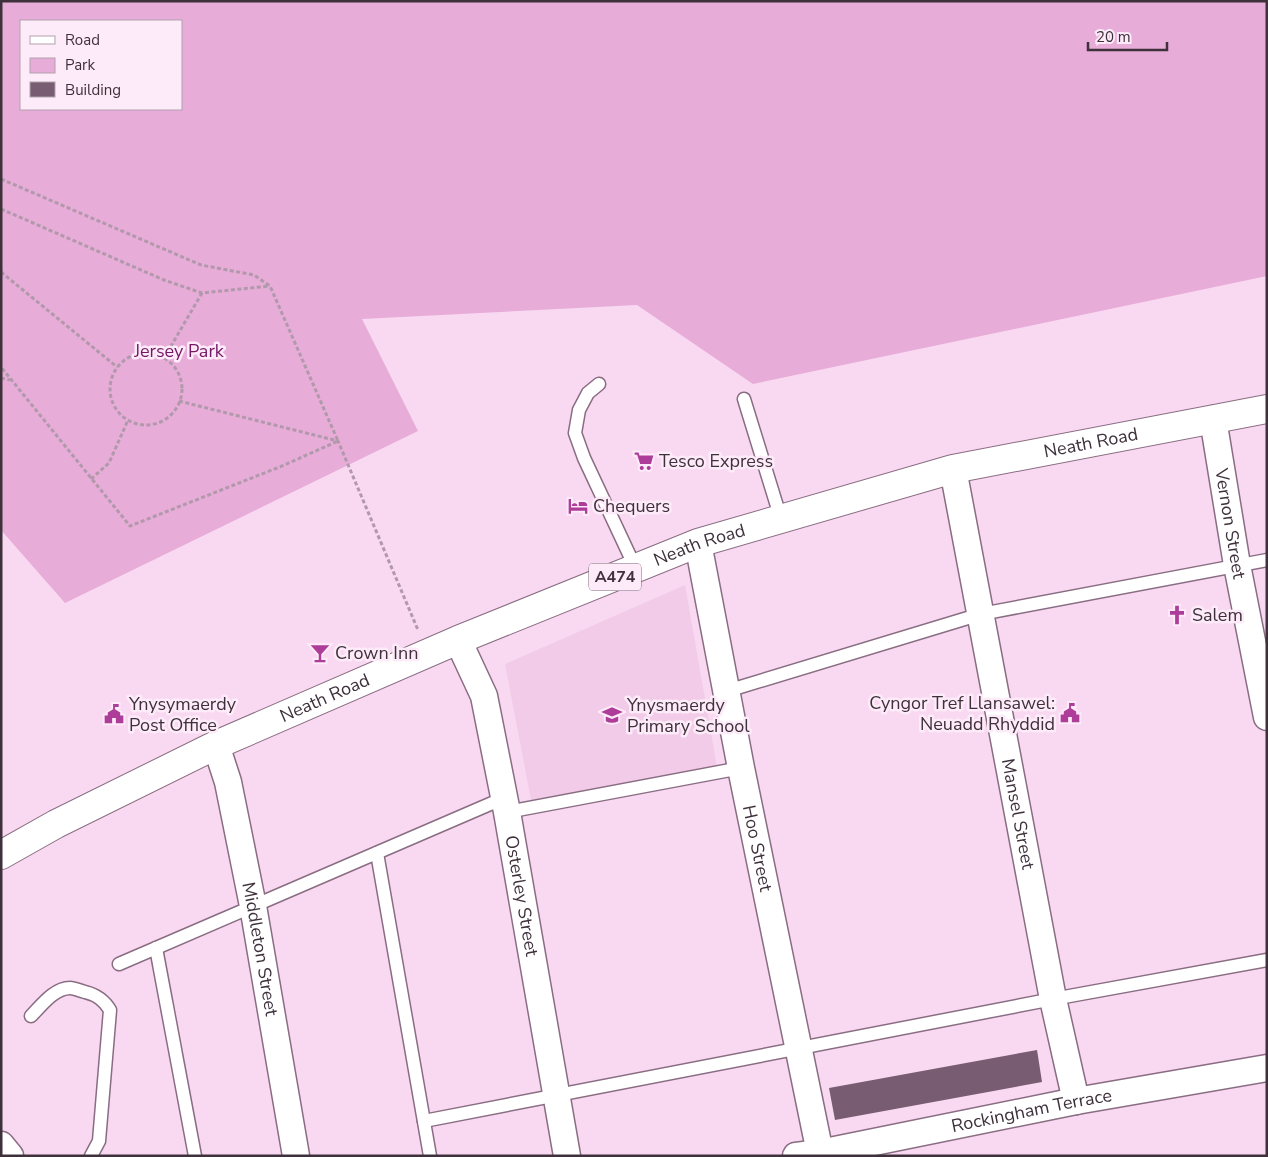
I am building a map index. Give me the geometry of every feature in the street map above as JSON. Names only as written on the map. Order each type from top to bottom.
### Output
[{"type":"main road","name":"Neath Road","points":[[1,855],[56,824],[216,744],[458,640],[698,543],[953,469],[1267,409]]},
{"type":"street","name":"Vernon Street","points":[[1213,420],[1237,565],[1267,717]]},
{"type":"street","name":"Mansel Street","points":[[953,469],[1053,999],[1076,1100]]},
{"type":"street","name":"Hoo Street","points":[[698,543],[741,768],[799,1049],[808,1154]]},
{"type":"street","name":"Osterley Street","points":[[458,640],[484,696],[506,805],[567,1156]]},
{"type":"street","name":"Middleton Street","points":[[216,744],[228,782],[296,1156]]},
{"type":"street","name":"Rockingham Terrace","points":[[808,1154],[1076,1100],[1267,1068]]},
{"type":"street","points":[[1,1145],[10,1156]]},
{"type":"lane","points":[[598,384],[588,393],[579,410],[575,433],[584,458],[636,569]]},
{"type":"lane","points":[[744,398],[781,519]]},
{"type":"lane","points":[[727,691],[981,614],[1267,560]]},
{"type":"lane","points":[[119,964],[377,853],[506,805],[741,768]]},
{"type":"lane","points":[[377,853],[430,1156]]},
{"type":"lane","points":[[156,948],[195,1156]]},
{"type":"lane","points":[[424,1121],[1053,999],[1267,960]]},
{"type":"lane","points":[[32,1016],[48,999],[61,990],[69,988],[92,994],[105,1002],[110,1010],[99,1141],[91,1156]]},
{"type":"path","points":[[1,179],[201,265],[254,275],[270,286],[428,654]]},
{"type":"path","points":[[1,209],[164,280],[202,294],[270,286]]},
{"type":"path","points":[[1,272],[117,366]]},
{"type":"path","points":[[164,358],[202,294]]},
{"type":"path","points":[[147,352],[158,354],[164,358],[175,368],[180,378],[182,390],[173,412],[164,420],[152,424],[140,424],[128,420],[112,402],[109,390],[111,378],[117,366],[135,354],[147,352]]},
{"type":"path","points":[[1,367],[130,526],[282,466],[338,441]]},
{"type":"path","points":[[1,378],[12,380]]},
{"type":"path","points":[[179,401],[338,441]]},
{"type":"path","points":[[91,479],[109,463],[128,420]]},
{"type":"shaded area","name":"Ynysmaerdy Primary School","points":[[685,585],[717,767],[531,800],[505,664]]},
{"type":"green space","name":"Jersey Park","points":[[1,1],[1267,1],[1267,276],[753,384],[637,305],[362,319],[418,431],[65,603],[1,530]]},
{"type":"building","points":[[1037,1050],[1042,1082],[835,1120],[829,1088]]},
{"type":"place","name":"Tesco Express","points":[[644,461]]},
{"type":"place","name":"Chequers","points":[[578,506]]},
{"type":"place","name":"Salem","points":[[1177,615]]},
{"type":"place","name":"Crown Inn","points":[[320,653]]},
{"type":"place","name":"Cyngor Tref Llansawel: Neuadd Rhyddid","points":[[1070,713]]},
{"type":"place","name":"Ynysymaerdy Post Office","points":[[114,714]]},
{"type":"place","name":"Ynysmaerdy Primary School","points":[[612,715]]}]
